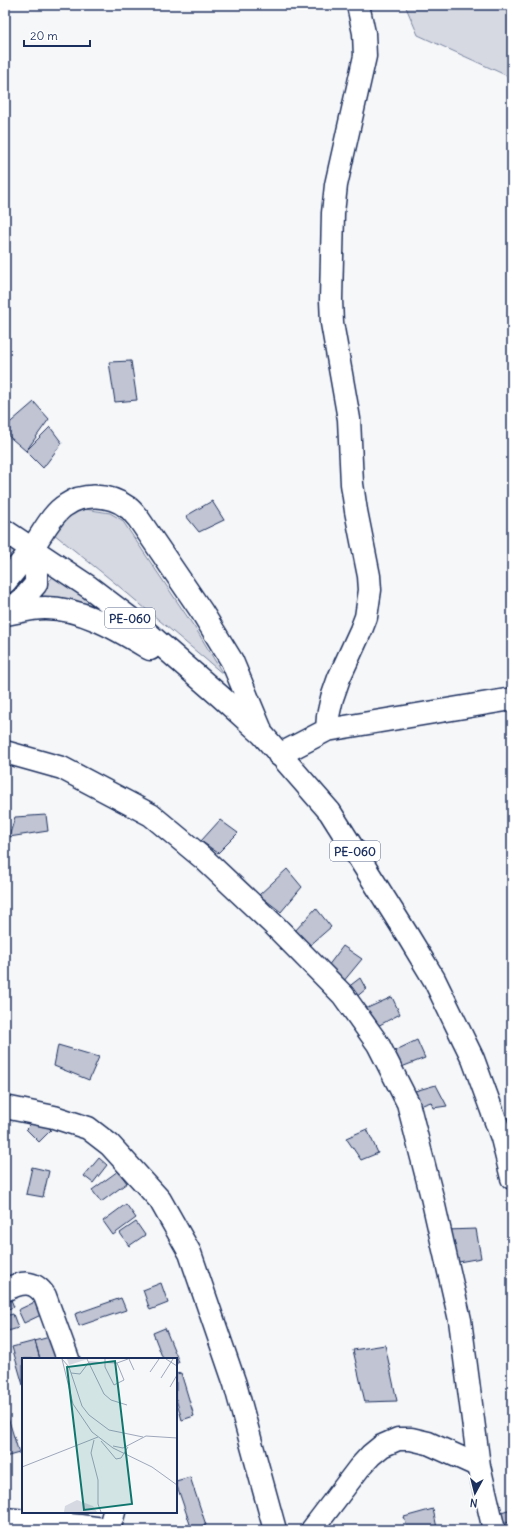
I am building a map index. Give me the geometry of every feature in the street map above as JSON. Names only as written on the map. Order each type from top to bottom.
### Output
[{"type":"street","points":[[327,730],[332,698],[339,678],[366,617],[370,590],[369,576],[352,484],[348,419],[332,323],[330,300],[333,213],[336,185],[364,56],[364,33],[358,5]]},
{"type":"street","points":[[5,582],[64,505],[77,499],[93,496],[110,499],[127,506],[138,518],[202,612],[232,661],[262,734]]},
{"type":"street","name":"PE-060","points":[[5,531],[89,587],[135,622],[221,696],[262,734],[330,812],[434,979],[473,1059],[502,1138],[512,1178]]},
{"type":"street","points":[[5,614],[23,599],[36,584],[36,564],[32,548]]},
{"type":"street","points":[[5,614],[45,608],[81,613],[120,631],[150,648],[221,696]]},
{"type":"street","points":[[279,755],[327,730],[512,699]]},
{"type":"street","points":[[5,752],[62,768],[151,815],[204,859],[275,926],[343,995],[378,1044],[408,1102],[432,1197],[460,1320],[479,1466],[494,1530]]},
{"type":"street","points":[[5,1107],[54,1116],[88,1128],[110,1145],[160,1200],[190,1252],[235,1384],[275,1530]]},
{"type":"street","points":[[5,1290],[16,1284],[26,1283],[41,1289],[45,1296],[68,1358]]},
{"type":"street","points":[[312,1530],[359,1468],[371,1455],[382,1446],[398,1439],[411,1439],[428,1444],[479,1466]]},
{"type":"street","points":[[5,1519],[110,1530],[114,1513]]},
{"type":"shaded area","points":[[405,5],[512,5],[512,78],[418,35]]},
{"type":"shaded area","points":[[85,509],[110,513],[122,520],[199,634],[223,674],[54,534],[62,517]]},
{"type":"shaded area","points":[[5,540],[17,550],[5,571]]},
{"type":"shaded area","points":[[30,560],[27,586],[5,602],[5,591]]},
{"type":"shaded area","points":[[54,576],[107,611],[61,599],[29,602]]},
{"type":"building","points":[[131,361],[137,400],[115,402],[109,362]]},
{"type":"building","points":[[34,402],[49,419],[26,451],[5,433],[5,427]]},
{"type":"building","points":[[50,427],[62,443],[43,468],[26,451]]},
{"type":"building","points":[[212,501],[224,520],[199,532],[186,516]]},
{"type":"building","points":[[46,815],[48,831],[9,837],[15,817]]},
{"type":"building","points":[[220,820],[238,833],[218,853],[201,841]]},
{"type":"building","points":[[287,869],[302,887],[281,912],[259,895]]},
{"type":"building","points":[[316,908],[331,927],[308,947],[294,932]]},
{"type":"building","points":[[343,946],[362,959],[343,982],[328,966]]},
{"type":"building","points":[[360,978],[366,989],[355,998],[347,988]]},
{"type":"building","points":[[392,997],[400,1014],[374,1028],[363,1010]]},
{"type":"building","points":[[417,1040],[425,1058],[399,1068],[392,1052]]},
{"type":"building","points":[[58,1045],[99,1057],[89,1080],[54,1066]]},
{"type":"building","points":[[436,1085],[447,1106],[433,1108],[431,1102],[417,1107],[415,1091]]},
{"type":"building","points":[[38,1117],[51,1130],[39,1142],[26,1129]]},
{"type":"building","points":[[367,1129],[378,1153],[361,1160],[346,1138]]},
{"type":"building","points":[[99,1158],[107,1165],[93,1183],[84,1176]]},
{"type":"building","points":[[32,1167],[49,1171],[43,1197],[26,1194]]},
{"type":"building","points":[[118,1171],[127,1183],[101,1202],[92,1190]]},
{"type":"building","points":[[126,1204],[136,1218],[113,1235],[103,1221]]},
{"type":"building","points":[[136,1222],[145,1235],[129,1246],[120,1233]]},
{"type":"building","points":[[476,1229],[481,1258],[453,1263],[446,1230]]},
{"type":"building","points":[[161,1283],[168,1303],[150,1310],[143,1290]]},
{"type":"building","points":[[9,1295],[14,1307],[5,1310],[5,1296]]},
{"type":"building","points":[[121,1298],[126,1310],[79,1326],[75,1314]]},
{"type":"building","points":[[37,1301],[43,1314],[24,1323],[18,1310]]},
{"type":"building","points":[[13,1314],[18,1328],[5,1332],[5,1316]]},
{"type":"building","points":[[165,1328],[179,1362],[177,1363],[177,1358],[163,1358],[153,1333]]},
{"type":"building","points":[[53,1336],[60,1358],[40,1358],[35,1341]]},
{"type":"building","points":[[35,1341],[40,1358],[22,1358],[22,1382],[12,1347]]},
{"type":"building","points":[[385,1345],[397,1401],[365,1402],[353,1350]]},
{"type":"building","points":[[181,1373],[194,1416],[182,1420],[177,1402],[177,1374]]},
{"type":"building","points":[[5,1408],[19,1453],[5,1457]]},
{"type":"building","points":[[190,1477],[206,1525],[192,1530],[177,1486],[177,1481]]},
{"type":"building","points":[[433,1509],[437,1528],[433,1530],[408,1530],[404,1517]]},
{"type":"building","points":[[511,1509],[512,1521],[503,1524],[498,1513]]}]
